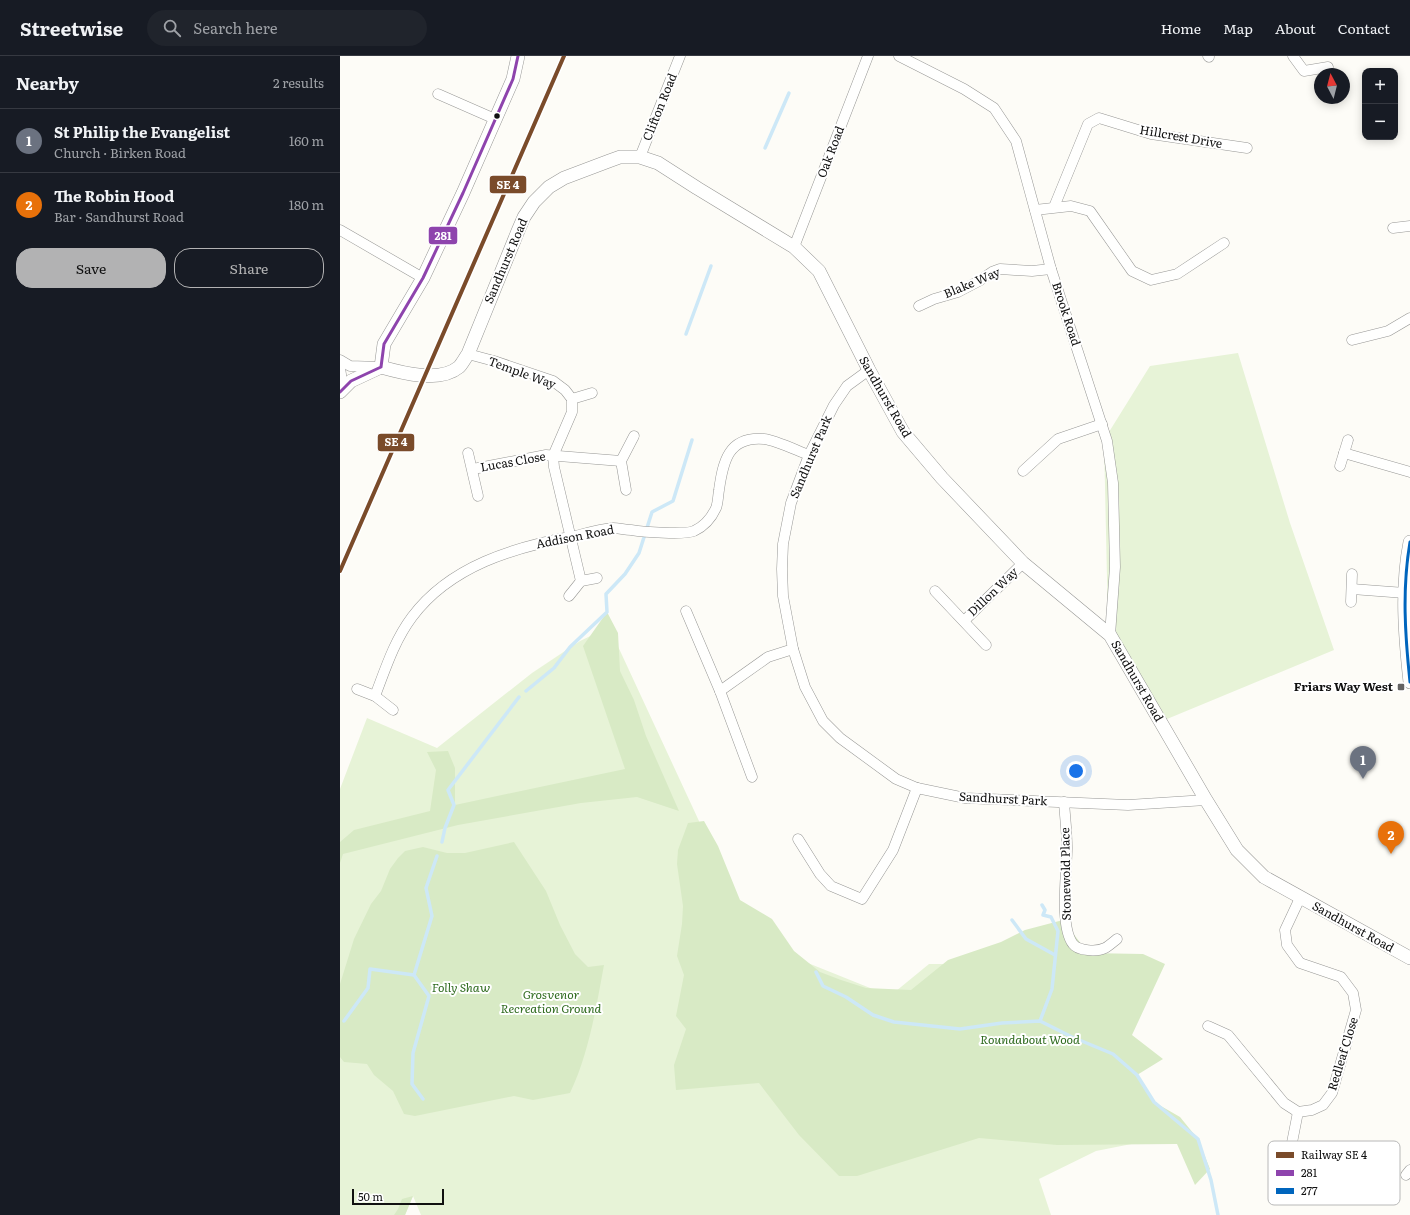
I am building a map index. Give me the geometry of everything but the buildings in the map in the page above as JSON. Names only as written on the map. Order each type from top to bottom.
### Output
[{"type":"street","points":[[381,367],[384,344],[423,278],[463,194],[512,79],[518,56]]},
{"type":"street","name":"Clifton Road","points":[[640,157],[680,56]]},
{"type":"street","name":"Oak Road","points":[[794,247],[868,56]]},
{"type":"street","name":"Brook Road","points":[[899,56],[964,89],[994,108],[1016,142],[1051,269],[1107,441],[1114,483],[1115,567],[1110,635]]},
{"type":"street","points":[[1293,56],[1304,71],[1328,67]]},
{"type":"street","points":[[438,94],[495,119]]},
{"type":"street","name":"Hillcrest Drive","points":[[1054,207],[1088,124],[1099,118],[1150,134],[1247,148]]},
{"type":"street","name":"Sandhurst Road","points":[[381,367],[404,374],[440,376],[459,367],[468,354],[524,217],[534,202],[549,187],[564,178],[620,157],[640,157],[658,163],[696,188],[794,247],[819,271],[869,370],[903,432],[942,478],[1023,563],[1110,635],[1206,800],[1237,850],[1264,877],[1410,958]]},
{"type":"street","points":[[1035,210],[1071,206],[1090,211],[1132,271],[1151,280],[1177,274],[1224,243]]},
{"type":"street","points":[[1393,228],[1410,226]]},
{"type":"street","points":[[340,230],[423,278]]},
{"type":"street","name":"Blake Way","points":[[919,306],[934,298],[958,292],[992,272],[1000,269],[1032,271],[1051,269]]},
{"type":"street","points":[[1352,340],[1388,331],[1410,318]]},
{"type":"street","name":"Temple Way","points":[[468,354],[494,361],[552,381],[565,390],[572,398]]},
{"type":"street","points":[[340,360],[350,366],[381,367]]},
{"type":"street","points":[[340,392],[351,381],[381,367]]},
{"type":"street","points":[[340,368],[342,381],[340,392]]},
{"type":"street","name":"Sandhurst Park","points":[[869,370],[847,386],[834,405],[809,455],[791,503],[783,544],[783,596],[792,649],[805,687],[822,721],[840,738],[896,779],[917,788],[965,798],[1128,805],[1206,800]]},
{"type":"street","points":[[581,581],[554,467],[553,456],[572,412],[572,398],[592,393]]},
{"type":"street","points":[[1023,471],[1058,439],[1102,424]]},
{"type":"street","points":[[626,490],[621,461],[634,436]]},
{"type":"street","name":"Addison Road","points":[[375,696],[396,644],[411,618],[426,599],[454,577],[503,554],[538,543],[571,536],[614,528],[676,533],[693,532],[706,524],[716,507],[721,472],[726,458],[732,449],[741,442],[753,439],[765,439],[809,455]]},
{"type":"street","points":[[1340,466],[1348,440]]},
{"type":"street","name":"Lucas Close","points":[[468,453],[478,496]]},
{"type":"street","points":[[1344,453],[1410,472]]},
{"type":"street","name":"Lucas Close","points":[[472,469],[546,455],[621,461]]},
{"type":"street","points":[[1410,542],[1407,559],[1405,593],[1406,644],[1410,682]]},
{"type":"street","name":"Dillon Way","points":[[964,621],[1023,563]]},
{"type":"street","points":[[1351,602],[1352,574]]},
{"type":"street","points":[[569,596],[581,581],[597,578]]},
{"type":"street","points":[[1352,588],[1405,593]]},
{"type":"street","name":"Dillon Way","points":[[935,591],[986,645]]},
{"type":"street","points":[[686,611],[720,691],[752,777]]},
{"type":"street","points":[[720,691],[768,657],[792,649]]},
{"type":"street","points":[[357,690],[375,696],[392,710]]},
{"type":"street","points":[[798,839],[820,874],[831,886],[862,900],[893,850],[917,788]]},
{"type":"street","name":"Stonewold Place","points":[[1064,802],[1067,846],[1065,917],[1066,930],[1069,938],[1077,948],[1096,950],[1104,949],[1117,939]]},
{"type":"street","name":"Redleaf Close","points":[[1298,1112],[1312,1110],[1323,1105],[1332,1094],[1356,1010],[1353,993],[1341,977],[1300,963],[1287,945],[1284,930],[1300,898]]},
{"type":"street","points":[[1208,1026],[1228,1035],[1284,1103],[1298,1112],[1292,1141]]},
{"type":"green space","points":[[1238,353],[1290,523],[1334,650],[1167,719],[1108,625],[1104,440],[1150,366]]},
{"type":"green space","points":[[607,612],[618,633],[620,671],[634,700],[646,736],[679,811],[637,797],[581,803],[458,825],[343,854],[340,863],[340,842],[354,830],[430,811],[436,770],[427,752],[448,751],[455,768],[455,805],[625,769],[583,646]]},
{"type":"green space","name":"Grosvenor Recreation Ground","points":[[609,627],[737,903],[773,949],[890,996],[929,964],[1074,964],[1108,1056],[1172,1136],[1096,1151],[1039,1179],[1051,1215],[421,1215],[413,1196],[405,1215],[340,1215],[340,789],[367,718],[437,748],[532,673],[580,641]]},
{"type":"green space","name":"Roundabout Wood","points":[[704,821],[718,846],[740,900],[772,919],[794,951],[820,972],[866,988],[911,990],[948,960],[1001,942],[1025,930],[1063,920],[1088,953],[1143,954],[1165,964],[1132,1035],[1163,1059],[1137,1075],[1154,1102],[1180,1117],[1198,1139],[1210,1169],[1195,1185],[1177,1144],[1057,1145],[979,1138],[857,1176],[839,1176],[799,1135],[759,1083],[676,1090],[674,1065],[686,1029],[676,1016],[684,975],[677,956],[683,906],[677,864],[678,850],[688,823]]},
{"type":"green space","name":"Folly Shaw","points":[[514,842],[546,891],[560,925],[575,954],[588,967],[604,965],[591,1030],[577,1078],[570,1093],[533,1100],[514,1096],[415,1116],[404,1114],[393,1091],[374,1075],[367,1064],[344,1062],[340,1057],[340,984],[354,939],[371,904],[381,891],[390,869],[405,851],[423,847],[447,853],[465,853]]},
{"type":"green space","points":[[413,1196],[405,1215],[394,1215],[402,1199]]},
{"type":"waterway","points":[[765,148],[789,93]]},
{"type":"waterway","points":[[686,334],[711,266]]},
{"type":"waterway","points":[[526,691],[554,668],[570,647],[607,612],[606,594],[625,574],[639,553],[652,512],[673,501],[692,440]]},
{"type":"waterway","points":[[442,842],[445,828],[454,805],[448,790],[519,697]]},
{"type":"waterway","points":[[414,975],[432,916],[426,888],[437,856]]},
{"type":"waterway","points":[[1040,1021],[1052,989],[1058,931],[1051,917],[1043,915],[1045,910],[1042,905]]},
{"type":"waterway","points":[[1012,920],[1026,939],[1055,955]]},
{"type":"waterway","points":[[344,1021],[368,988],[370,969],[414,975],[429,996],[413,1053],[412,1084],[423,1099]]},
{"type":"waterway","points":[[816,972],[823,986],[846,997],[873,1015],[894,1022],[960,1029],[1002,1023],[1040,1021],[1072,1037],[1113,1054],[1137,1075],[1154,1102],[1198,1139],[1211,1180],[1218,1215]]},
{"type":"transit line","name":"281","points":[[340,392],[351,381],[381,367],[384,344],[423,278],[463,193],[513,79],[518,56]]},
{"type":"transit line","points":[[340,571],[564,56]]},
{"type":"transit line","name":"277","points":[[1410,542],[1407,560],[1405,595],[1410,682]]},
{"type":"place","name":"Friars Way West","points":[[1401,687]]},
{"type":"place","name":"St Philip the Evangelist","points":[[1363,779]]},
{"type":"place","name":"The Robin Hood","points":[[1391,854]]}]
